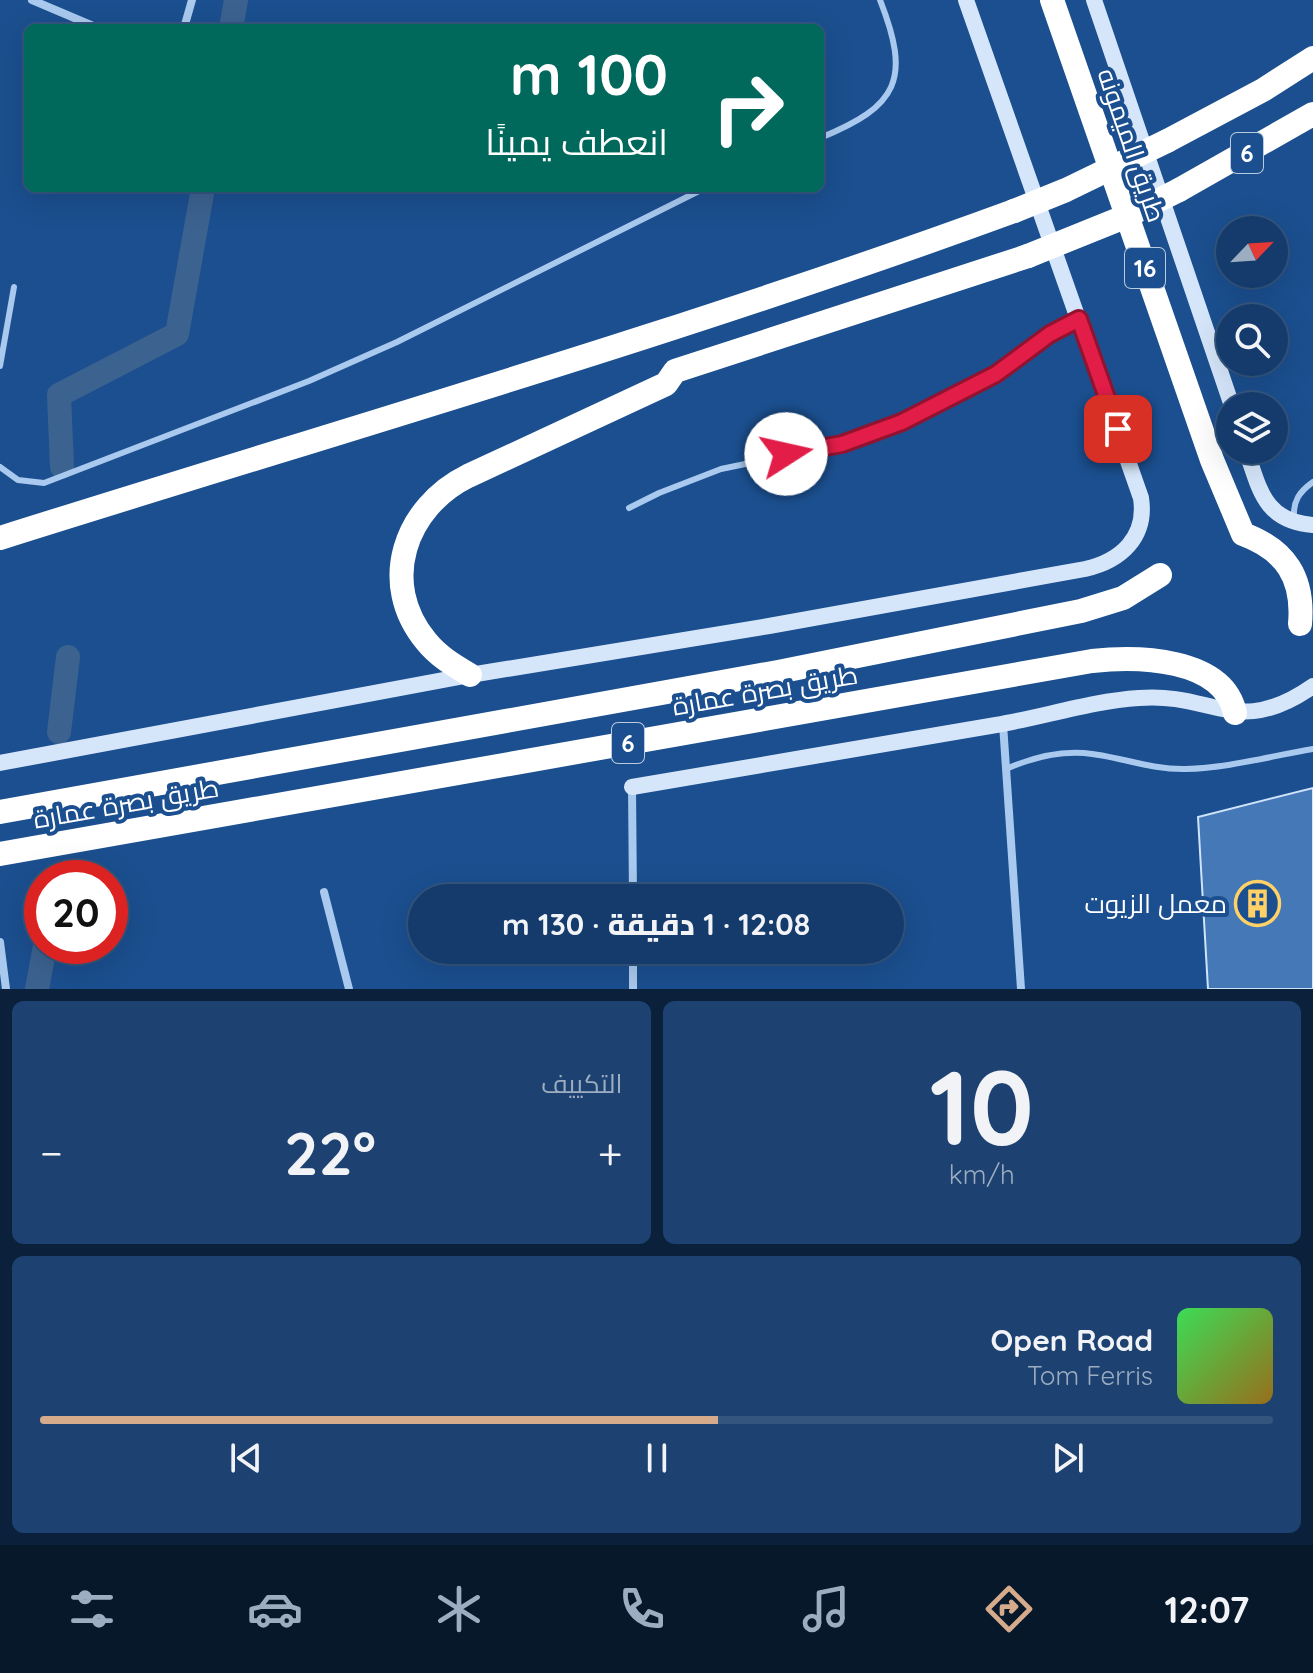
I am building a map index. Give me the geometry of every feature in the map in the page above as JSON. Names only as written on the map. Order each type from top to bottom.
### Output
[{"type":"highway","name":"طريق الميمونه","points":[[1052,0],[1207,447],[1243,534],[1262,541],[1279,554],[1292,570],[1302,606],[1300,624]]},
{"type":"highway","points":[[0,538],[906,251],[1079,184],[1263,90],[1313,58]]},
{"type":"highway","name":"6","points":[[470,675],[448,663],[425,640],[408,611],[404,596],[405,547],[419,517],[440,492],[666,384],[675,371],[1028,256],[1100,228],[1179,190],[1313,114]]},
{"type":"highway","name":"طريق بصرة عمارة","points":[[0,812],[778,672],[1081,611],[1123,598],[1160,575]]},
{"type":"highway","name":"طريق بصرة عمارة","points":[[0,854],[1092,661],[1137,658],[1182,666],[1222,687],[1233,703],[1235,713]]},
{"type":"main road","points":[[0,763],[470,675],[1085,569],[1113,560],[1125,551],[1141,526],[1143,511],[1137,484],[966,0]]},
{"type":"main road","points":[[1094,0],[1227,392]]},
{"type":"main road","points":[[1252,464],[1268,505],[1284,519],[1313,525]]},
{"type":"main road","points":[[632,787],[1139,698],[1173,699],[1235,713],[1271,709],[1287,703],[1313,686]]},
{"type":"street","points":[[32,0],[89,24]]},
{"type":"street","points":[[185,24],[192,0]]},
{"type":"street","points":[[1003,724],[1021,989]]},
{"type":"street","points":[[632,787],[633,884]]},
{"type":"street","points":[[324,892],[349,989]]},
{"type":"street","points":[[0,942],[6,989]]},
{"type":"street","points":[[633,964],[633,989]]},
{"type":"lane","points":[[824,136],[865,118],[877,108],[893,81],[896,50],[880,0]]},
{"type":"lane","points":[[0,467],[18,480],[31,484],[44,483],[309,381],[457,314],[697,192]]},
{"type":"lane","points":[[0,366],[14,287]]},
{"type":"lane","points":[[629,508],[721,469],[842,444],[891,426],[996,374],[1050,334],[1079,319]]},
{"type":"lane","points":[[1295,522],[1293,504],[1313,482]]},
{"type":"lane","points":[[1006,769],[1035,758],[1064,753],[1094,755],[1142,766],[1187,769],[1313,749]]},
{"type":"building","name":"معمل الزيوت","points":[[1313,788],[1313,989],[1208,989],[1198,817]]},
{"type":"waterway","points":[[232,24],[236,0]]},
{"type":"waterway","points":[[62,467],[59,395],[177,334],[202,192]]},
{"type":"waterway","points":[[59,732],[68,657]]},
{"type":"waterway","points":[[37,989],[42,964]]},
{"type":"place","name":"معمل الزيوت","points":[[1258,903]]},
{"type":"route","points":[[786,454],[842,444],[902,422],[1012,365],[1050,334],[1079,319],[1118,429]]}]
